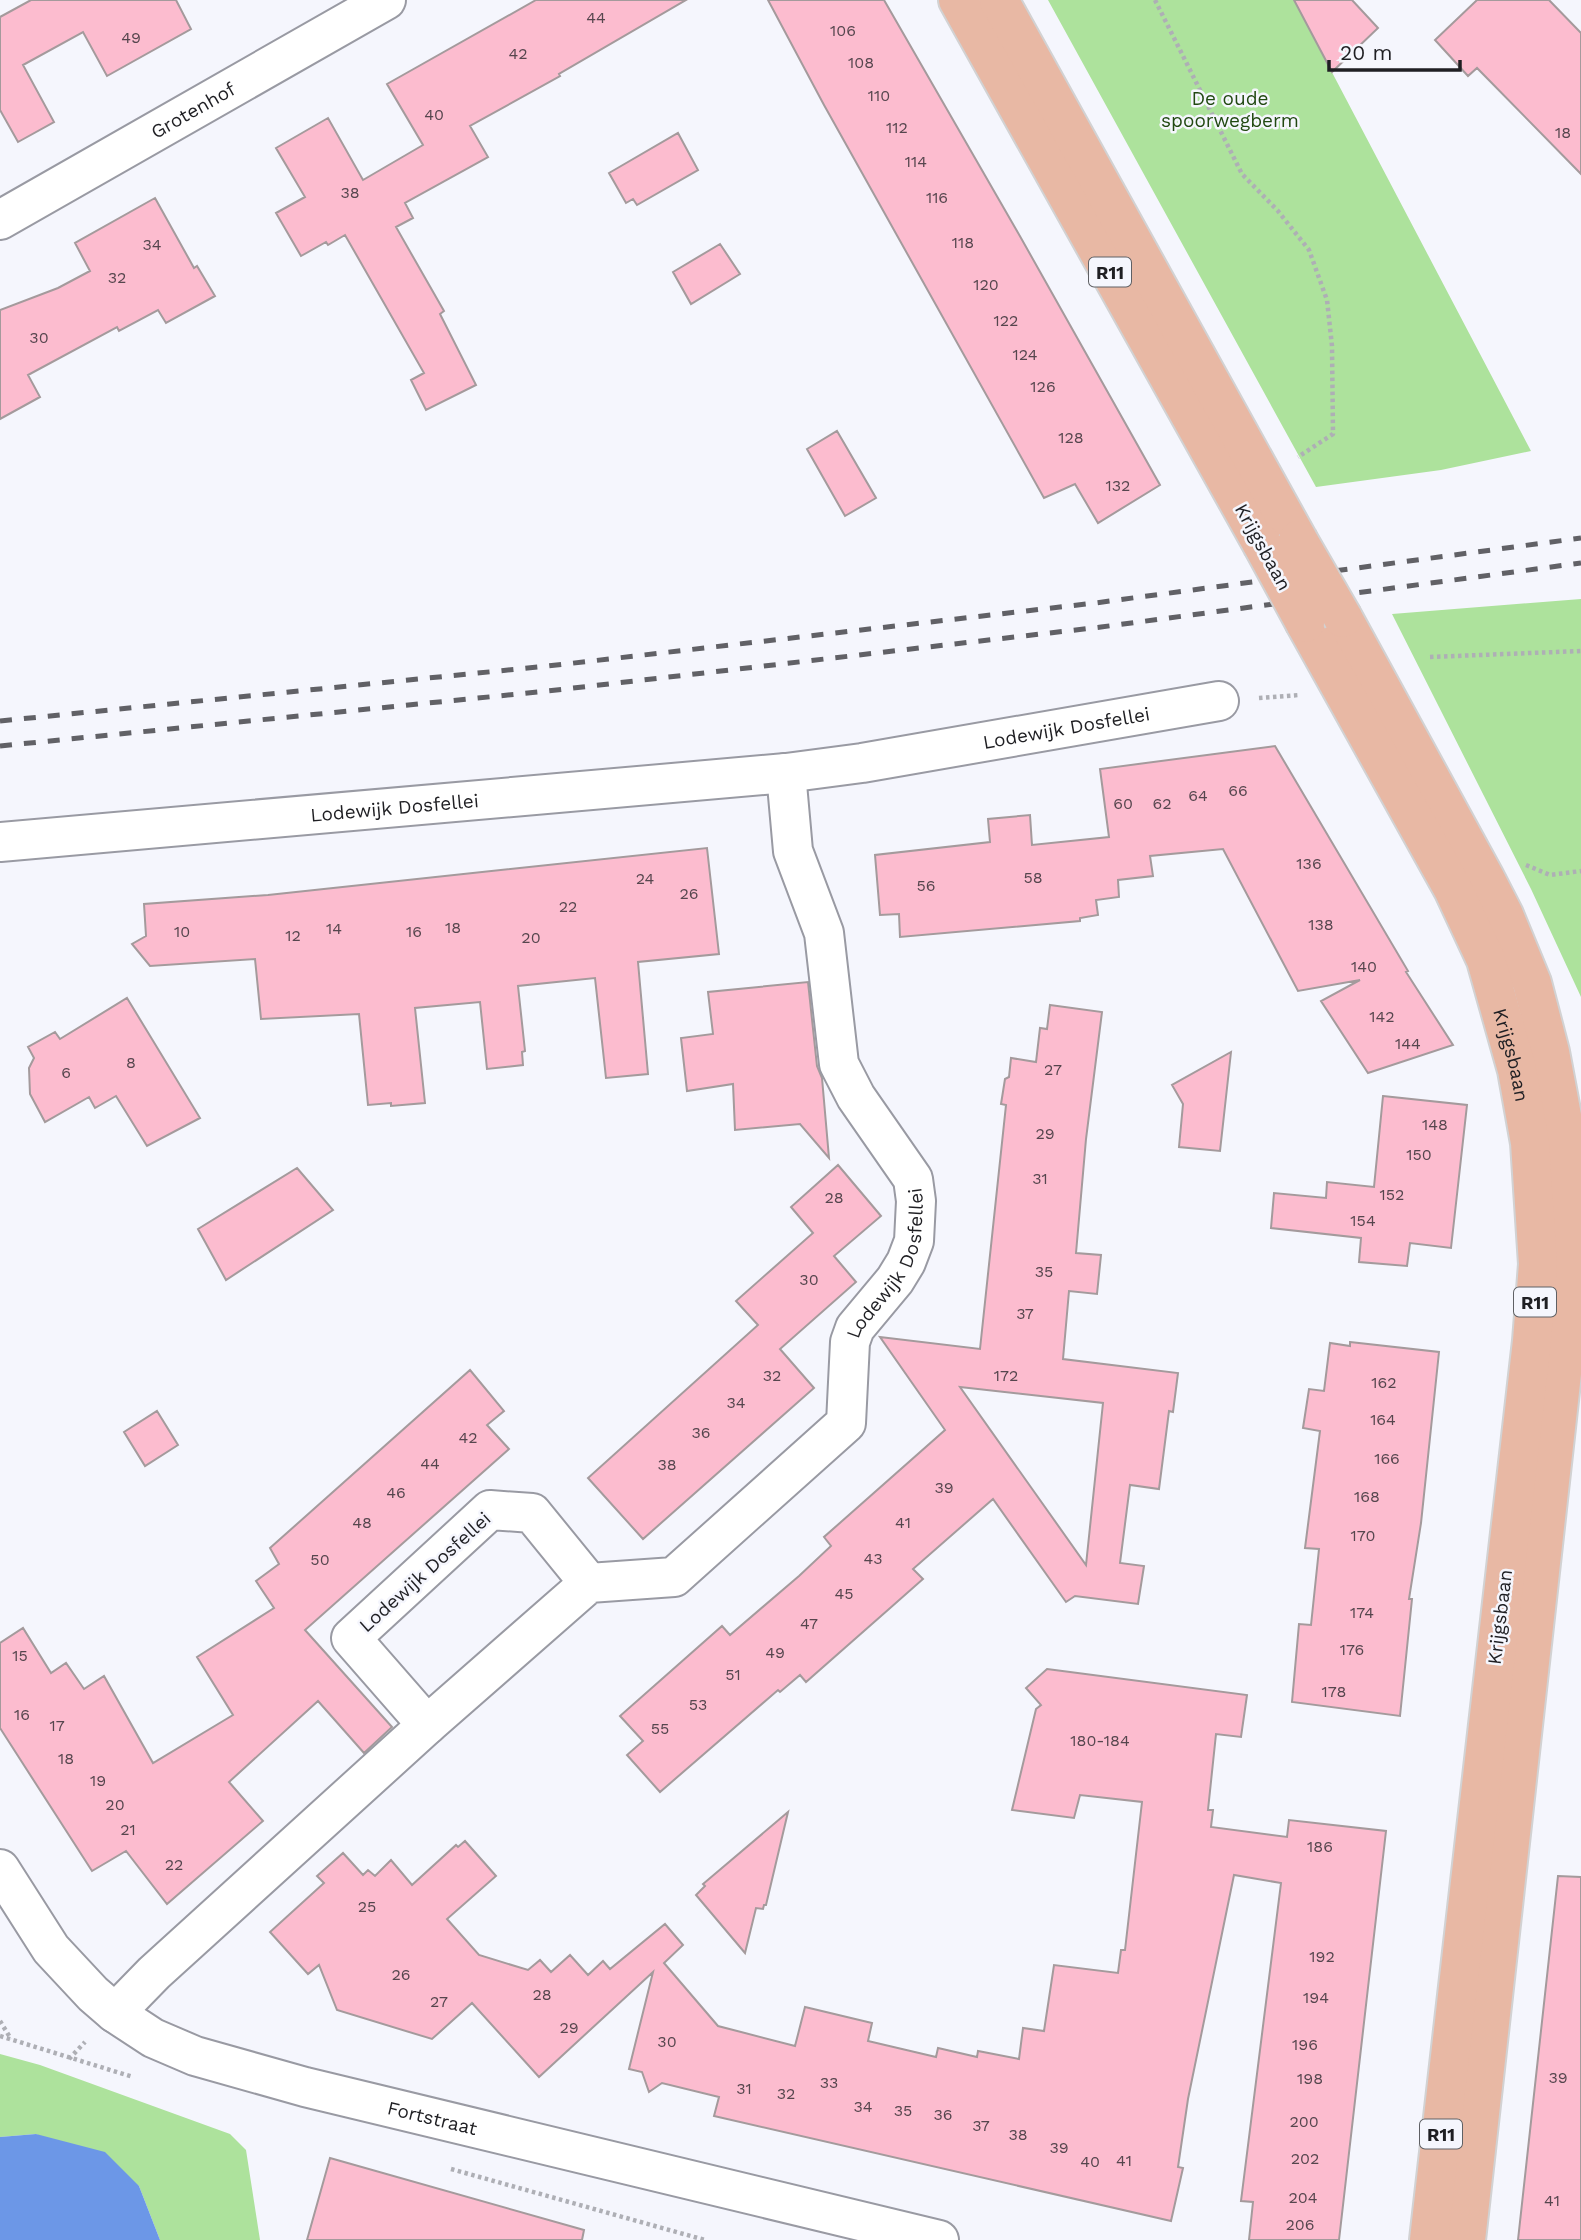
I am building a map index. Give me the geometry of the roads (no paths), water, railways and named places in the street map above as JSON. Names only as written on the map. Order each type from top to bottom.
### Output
[{"type":"main road","name":"Krijgsbaan","points":[[958,0],[1280,542],[1343,618],[1504,915],[1532,983],[1550,1052],[1565,1132],[1570,1202],[1571,1277],[1466,2240]]},
{"type":"main road","name":"Krijgsbaan","points":[[999,0],[1280,542],[1305,623],[1453,889],[1486,960],[1517,1070],[1530,1143],[1538,1264],[1532,1341],[1429,2240]]},
{"type":"street","name":"Grotenhof","points":[[0,220],[386,0]]},
{"type":"street","name":"Lodewijk Dosfellei","points":[[0,842],[786,773],[862,763],[1219,701]]},
{"type":"street","name":"Lodewijk Dosfellei","points":[[427,1725],[351,1638],[490,1510],[532,1513],[589,1583],[674,1577],[846,1423],[850,1342],[855,1328],[895,1280],[906,1262],[914,1241],[916,1201],[913,1179],[856,1097],[839,1064],[824,933],[793,851],[786,773]]},
{"type":"street","points":[[115,2012],[154,1973],[427,1725],[589,1583]]},
{"type":"street","name":"Fortstraat","points":[[0,1869],[51,1949],[70,1972],[115,2012],[153,2038],[195,2056],[293,2084],[939,2240]]},
{"type":"water","points":[[36,2134],[105,2152],[139,2186],[160,2240],[0,2240],[0,2137]]},
{"type":"railway","points":[[0,721],[548,666],[1095,603],[1581,538]]},
{"type":"railway","points":[[0,746],[548,691],[1101,627],[1581,563]]},
{"type":"park label","name":"De oude spoorwegberm","points":[[1230,109]]}]
